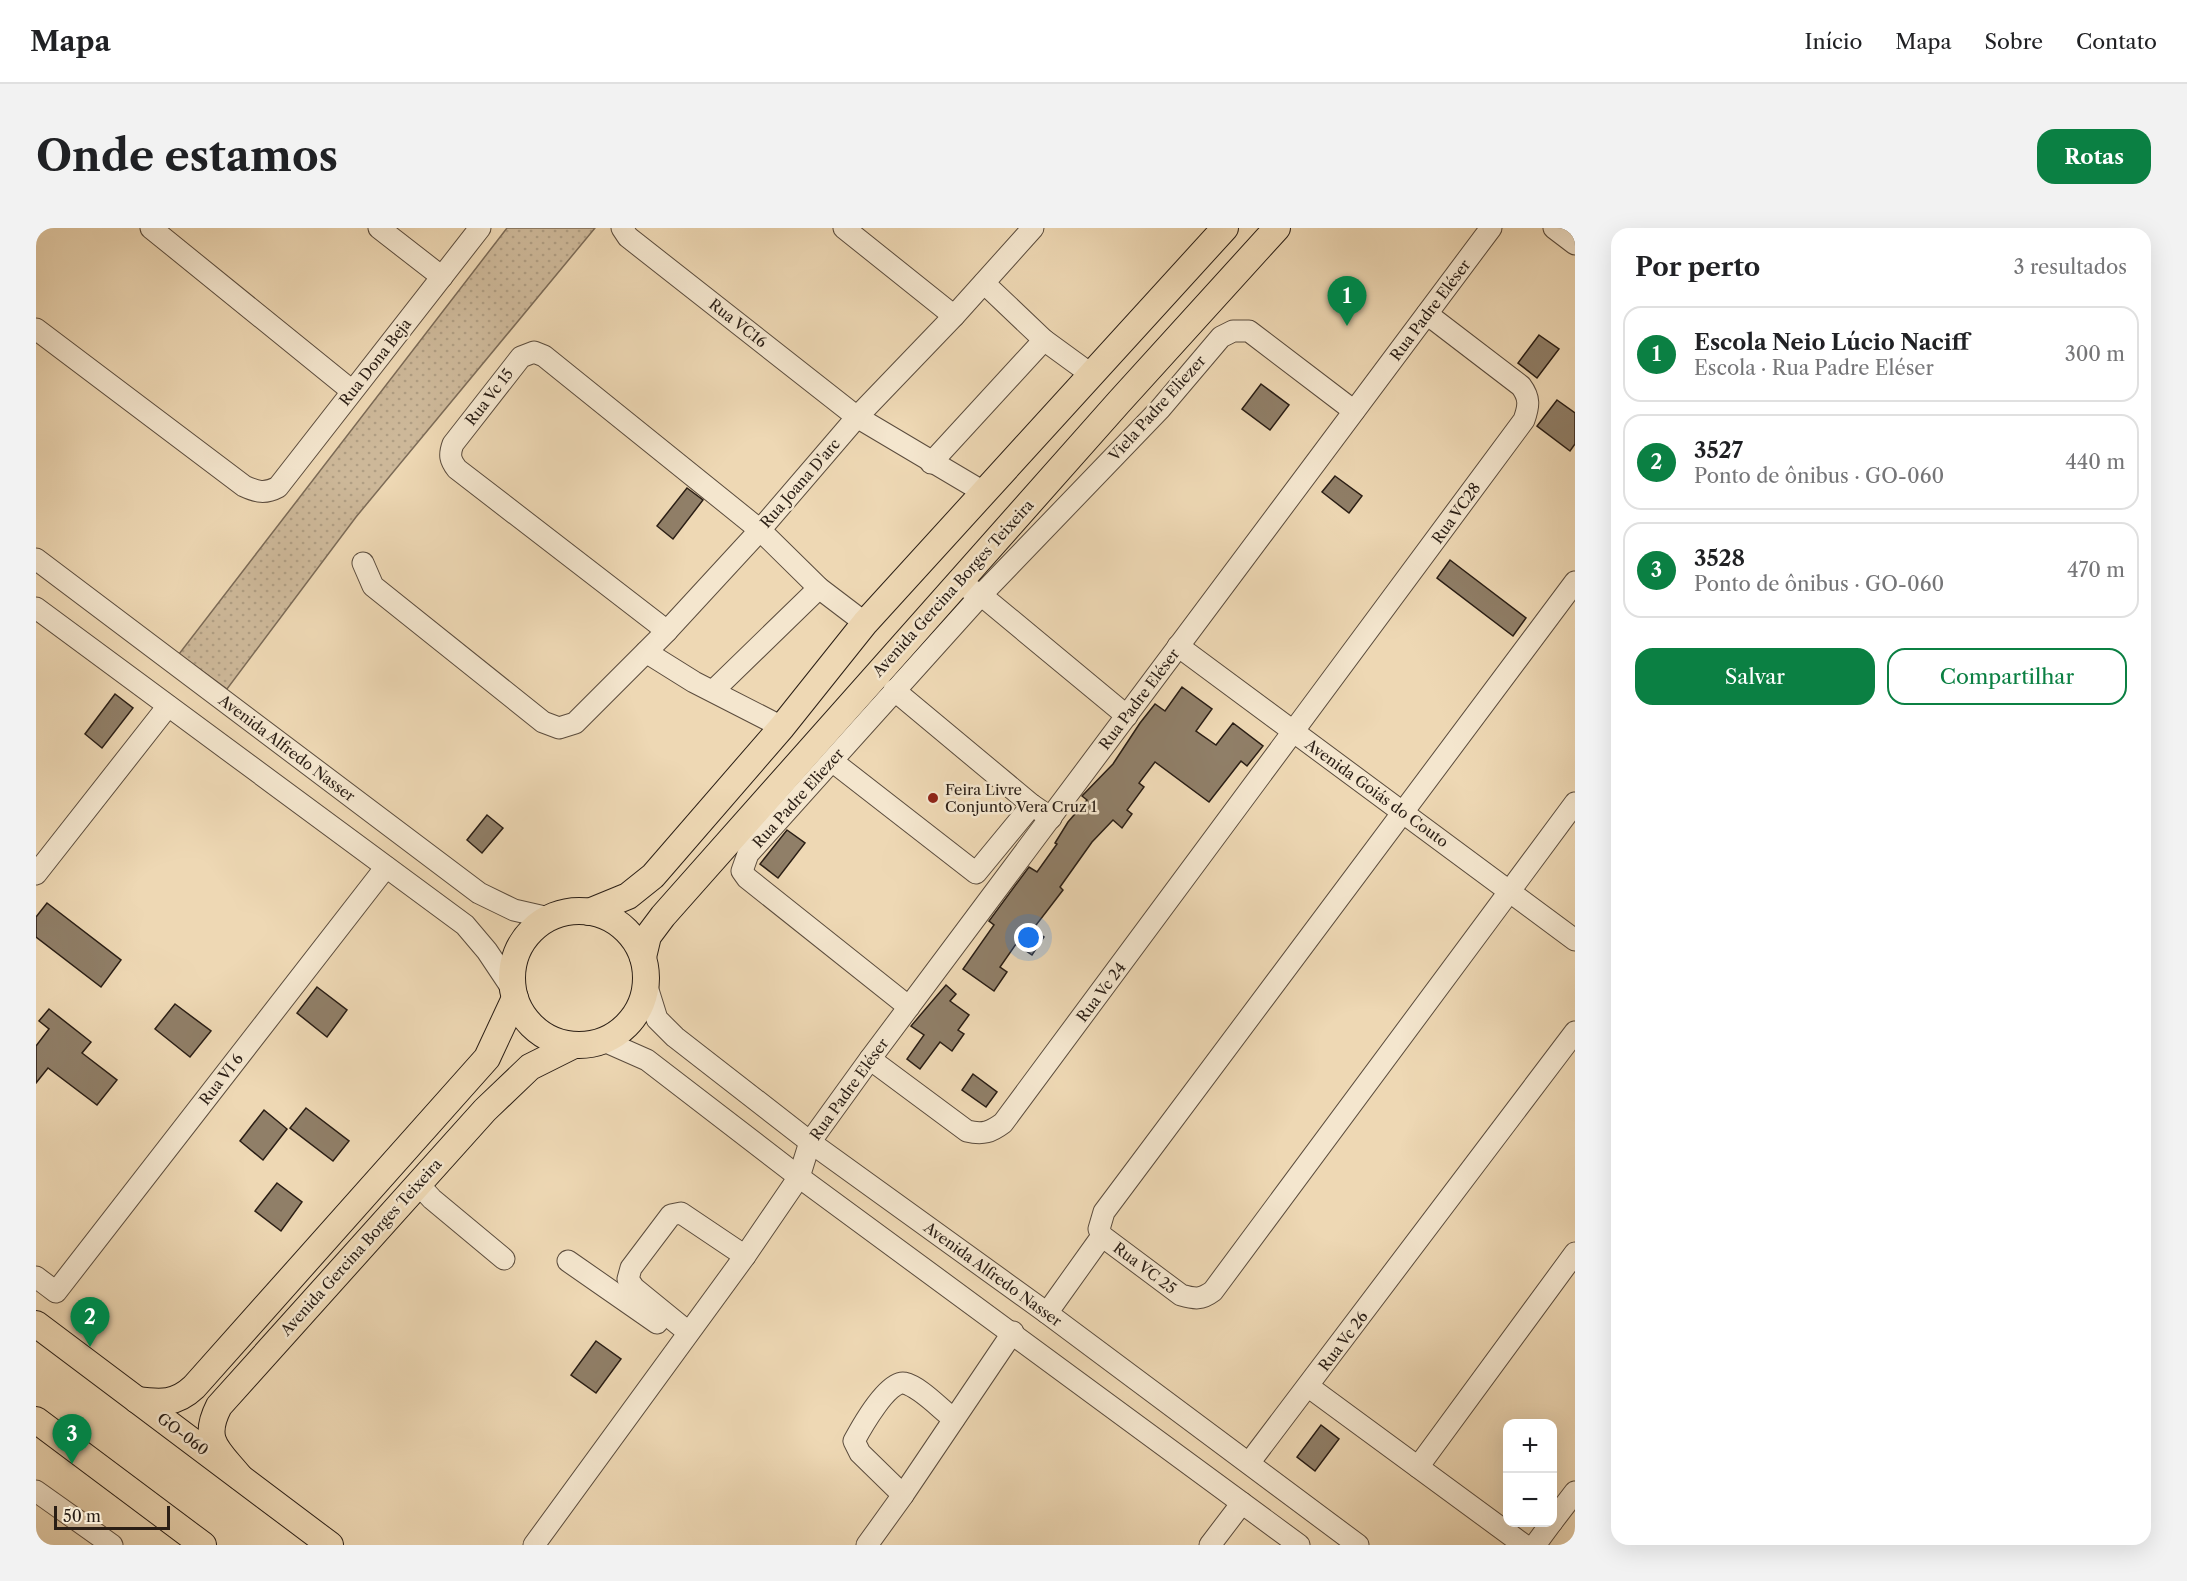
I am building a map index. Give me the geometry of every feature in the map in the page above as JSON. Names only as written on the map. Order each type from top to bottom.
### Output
[{"type":"main road","points":[[589,912],[628,896],[652,876],[782,727],[865,623],[1225,228]]},
{"type":"main road","name":"Avenida Gercina Borges Teixeira","points":[[644,957],[648,936],[663,916],[1276,228]]},
{"type":"main road","points":[[1122,341],[1124,351],[1132,359],[1153,364]]},
{"type":"main road","points":[[1092,375],[1112,380],[1117,387],[1119,402]]},
{"type":"main road","points":[[569,912],[589,912],[607,917],[623,927],[635,940],[644,957],[647,987],[642,1005],[633,1020],[620,1033],[604,1041],[574,1046],[554,1041],[537,1031],[523,1016],[514,994],[512,969],[519,948],[531,930],[549,918],[569,912]]},
{"type":"main road","name":"Avenida Gercina Borges Teixeira","points":[[137,1400],[164,1403],[181,1399],[194,1387],[487,1059],[514,994]]},
{"type":"main road","name":"Avenida Gercina Borges Teixeira","points":[[240,1477],[215,1447],[210,1428],[219,1406],[485,1110],[530,1067],[574,1046]]},
{"type":"main road","name":"GO-060","points":[[36,1324],[330,1545]]},
{"type":"main road","points":[[36,1420],[203,1545]]},
{"type":"street","points":[[150,228],[352,391]]},
{"type":"street","points":[[379,228],[442,277]]},
{"type":"street","name":"Rua Dona Beja","points":[[36,329],[244,486],[255,492],[268,492],[278,487],[480,228]]},
{"type":"street","name":"Rua VC16","points":[[622,228],[628,237],[857,417],[985,493]]},
{"type":"street","points":[[844,228],[954,316]]},
{"type":"street","name":"Rua Joana D'arc","points":[[363,563],[374,586],[543,722],[559,728],[575,723],[667,631],[760,530],[857,417],[1034,228]]},
{"type":"street","name":"Rua Padre Eléser","points":[[534,1545],[800,1177],[810,1142],[870,1059],[1491,228]]},
{"type":"street","points":[[1554,228],[1575,244]]},
{"type":"street","points":[[984,283],[1044,340],[1092,375]]},
{"type":"street","name":"Rua VC28","points":[[1294,732],[1524,420],[1529,407],[1528,396],[1521,386],[1427,314]]},
{"type":"street","name":"Viela Padre Eliezer","points":[[981,595],[1160,409],[1221,337],[1233,331],[1249,331],[1354,411]]},
{"type":"street","points":[[931,463],[1044,340]]},
{"type":"street","name":"Rua Vc 15","points":[[667,631],[451,462],[449,453],[453,444],[521,357],[534,352],[544,356],[760,530]]},
{"type":"street","points":[[760,530],[819,588],[865,623]]},
{"type":"street","name":"Avenida Alfredo Nasser","points":[[36,559],[479,893],[514,910],[549,918]]},
{"type":"street","name":"Rua VC 25","points":[[1509,890],[1213,1291],[1205,1298],[1195,1299],[1181,1295],[1102,1236],[1099,1229],[1104,1212],[1575,582]]},
{"type":"street","points":[[958,583],[981,595],[1127,716]]},
{"type":"street","points":[[714,690],[819,588]]},
{"type":"street","name":"Rua Padre Eliezer","points":[[909,1007],[747,878],[742,871],[748,854],[981,595]]},
{"type":"street","points":[[36,608],[465,925],[487,951],[514,994]]},
{"type":"street","name":"Avenida Goiás do Couto","points":[[1178,646],[1575,940]]},
{"type":"street","points":[[646,652],[694,682],[714,690],[782,727]]},
{"type":"street","points":[[894,690],[1032,805],[1051,818]]},
{"type":"street","points":[[36,874],[168,706]]},
{"type":"street","name":"Rua Vc 24","points":[[870,1059],[967,1131],[980,1134],[991,1131],[1004,1122],[1294,732]]},
{"type":"street","points":[[832,761],[976,873],[1032,805]]},
{"type":"street","points":[[1509,890],[1575,803]]},
{"type":"street","name":"Rua VI 6","points":[[36,1277],[56,1292],[386,867]]},
{"type":"street","name":"Avenida Alfredo Nasser","points":[[647,987],[657,1018],[675,1037],[810,1142],[1047,1313],[1358,1545]]},
{"type":"street","name":"Rua Vc 26","points":[[1524,1545],[1309,1387],[1575,1032]]},
{"type":"street","points":[[604,1041],[647,1060],[800,1177],[1299,1545]]},
{"type":"street","points":[[418,1184],[432,1199],[504,1259]]},
{"type":"street","points":[[685,1336],[634,1288],[628,1279],[631,1268],[671,1215],[681,1213],[745,1256]]},
{"type":"street","points":[[1047,1313],[1102,1236]]},
{"type":"street","points":[[1418,1467],[1575,1253]]},
{"type":"street","points":[[568,1261],[685,1336]]},
{"type":"street","points":[[870,1544],[1013,1332]]},
{"type":"street","points":[[1075,1378],[1097,1350]]},
{"type":"street","points":[[903,1495],[860,1453],[854,1442],[860,1430],[892,1386],[903,1383],[914,1388],[954,1419]]},
{"type":"street","points":[[1249,1463],[1309,1387]]},
{"type":"street","points":[[36,1491],[112,1545]]},
{"type":"street","points":[[1557,1515],[1575,1492]]},
{"type":"street","points":[[1210,1545],[1242,1503]]},
{"type":"street","points":[[1536,1545],[1549,1527]]},
{"type":"shaded area","points":[[507,228],[595,228],[356,517],[227,689],[179,654]]},
{"type":"building","points":[[1539,335],[1559,349],[1537,378],[1518,363]]},
{"type":"building","points":[[1261,384],[1289,405],[1270,430],[1242,409]]},
{"type":"building","points":[[1557,400],[1575,413],[1575,444],[1570,451],[1537,426]]},
{"type":"building","points":[[1335,476],[1362,496],[1349,513],[1322,492]]},
{"type":"building","points":[[687,488],[703,500],[673,539],[657,526]]},
{"type":"building","points":[[1450,560],[1526,618],[1513,636],[1437,578]]},
{"type":"building","points":[[1182,687],[1212,709],[1196,731],[1216,745],[1233,723],[1263,746],[1247,766],[1241,761],[1209,802],[1155,762],[1139,783],[1144,787],[1127,810],[1132,814],[1122,828],[1113,820],[1092,842],[1060,887],[1063,890],[1033,929],[1044,937],[1032,955],[1016,944],[1000,967],[1007,972],[994,991],[963,969],[994,925],[989,921],[1029,867],[1037,872],[1057,844],[1055,843],[1068,822],[1087,800],[1082,796],[1113,764],[1155,704],[1165,711]]},
{"type":"building","points":[[115,694],[133,708],[102,748],[85,734]]},
{"type":"building","points":[[487,815],[503,828],[482,853],[467,840]]},
{"type":"building","points":[[787,830],[805,843],[778,878],[760,864]]},
{"type":"building","points":[[47,903],[121,960],[101,987],[36,937],[36,917]]},
{"type":"building","points":[[946,985],[956,994],[950,1001],[969,1015],[958,1030],[964,1034],[952,1051],[940,1042],[920,1069],[907,1059],[924,1035],[911,1026]]},
{"type":"building","points":[[317,987],[347,1010],[327,1037],[297,1013]]},
{"type":"building","points":[[175,1004],[211,1031],[190,1057],[155,1029]]},
{"type":"building","points":[[49,1009],[91,1042],[82,1053],[117,1080],[97,1105],[48,1068],[36,1083],[36,1046],[49,1029],[39,1021]]},
{"type":"building","points":[[973,1074],[997,1092],[986,1107],[962,1090]]},
{"type":"building","points":[[306,1108],[349,1141],[333,1161],[290,1128]]},
{"type":"building","points":[[264,1110],[287,1129],[263,1160],[240,1141]]},
{"type":"building","points":[[277,1183],[302,1202],[281,1231],[255,1211]]},
{"type":"building","points":[[596,1341],[621,1359],[596,1393],[571,1375]]},
{"type":"building","points":[[1321,1425],[1339,1439],[1315,1471],[1297,1457]]},
{"type":"place","name":"Escola Neio Lúcio Naciff","points":[[1347,326]]},
{"type":"place","name":"Feira Livre Conjunto Vera Cruz 1","points":[[933,798]]},
{"type":"place","name":"3527","points":[[90,1347]]},
{"type":"place","name":"3528","points":[[72,1464]]}]
